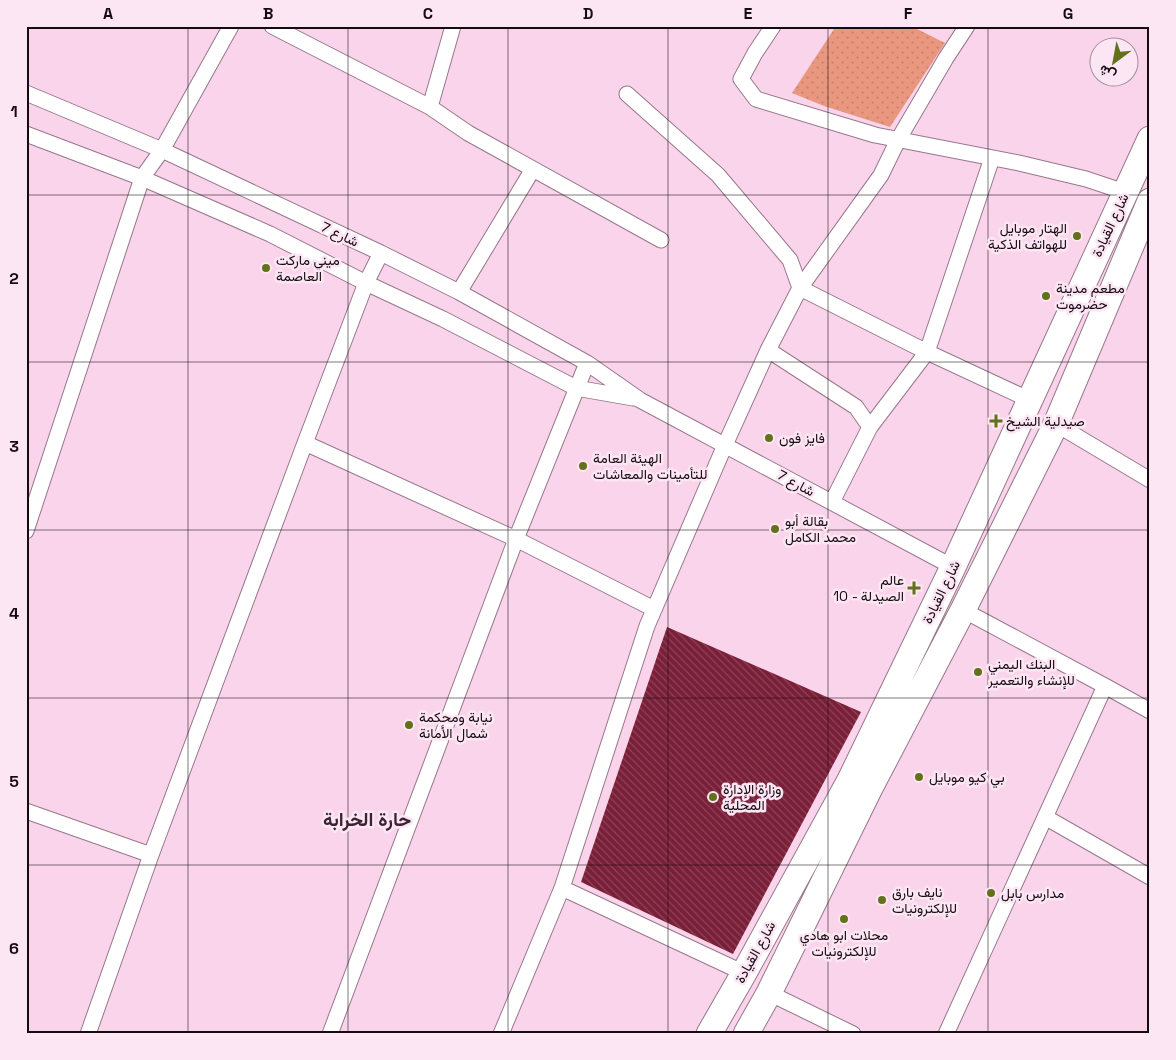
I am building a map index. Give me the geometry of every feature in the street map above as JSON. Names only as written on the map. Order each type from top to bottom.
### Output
[{"type":"main road","name":"شارع القيادة","points":[[709,1034],[850,780],[953,567],[1150,139]]},
{"type":"main road","name":"شارع القيادة","points":[[746,1034],[769,993],[870,788],[963,610],[1056,424],[1150,201]]},
{"type":"street","points":[[26,531],[142,178],[162,150],[231,26]]},
{"type":"street","points":[[272,26],[430,107],[468,133],[662,240]]},
{"type":"street","points":[[430,107],[453,26]]},
{"type":"street","points":[[773,26],[741,79],[756,99],[875,135],[1086,179],[1125,192]]},
{"type":"street","points":[[501,1034],[562,888],[647,626],[768,350],[800,288],[881,175],[898,140],[967,26]]},
{"type":"street","name":"شارع 7","points":[[26,93],[162,150],[381,253],[459,292],[587,363],[640,400],[953,567]]},
{"type":"street","points":[[627,94],[718,175],[790,260],[800,288],[927,352],[1030,400]]},
{"type":"street","name":"شارع 7","points":[[26,134],[142,178],[270,234],[366,283],[443,319],[576,388],[640,400]]},
{"type":"street","points":[[832,502],[870,427],[927,352],[992,158]]},
{"type":"street","points":[[459,292],[533,169]]},
{"type":"street","points":[[88,1034],[151,855],[305,443],[366,283],[381,253]]},
{"type":"street","points":[[768,350],[856,407],[870,427]]},
{"type":"street","points":[[330,1034],[516,539],[587,363]]},
{"type":"street","points":[[1056,424],[1150,480]]},
{"type":"street","points":[[305,443],[516,539],[654,609]]},
{"type":"street","points":[[963,610],[1150,711]]},
{"type":"street","points":[[946,1034],[1105,686]]},
{"type":"street","points":[[26,811],[151,855]]},
{"type":"street","points":[[1045,817],[1150,877]]},
{"type":"street","points":[[562,888],[744,973]]},
{"type":"street","points":[[769,993],[853,1034]]},
{"type":"shaded area","points":[[836,26],[911,26],[945,43],[890,127],[824,106],[792,93]]},
{"type":"building","name":"وزارة الإدارة المحلية","points":[[667,627],[861,712],[733,954],[581,882]]},
{"type":"place","name":"الهتار موبايل للهواتف الذكية","points":[[1077,236]]},
{"type":"place","name":"ميني ماركت العاصمة","points":[[266,268]]},
{"type":"place","name":"مطعم مدينة حضرموت","points":[[1046,296]]},
{"type":"place","name":"صيدلية الشيخ","points":[[996,421]]},
{"type":"place","name":"فايز فون","points":[[769,438]]},
{"type":"place","name":"الهيئة العامة للتأمينات والمعاشات","points":[[583,466]]},
{"type":"place","name":"بقالة أبو محمد الكامل","points":[[775,529]]},
{"type":"place","name":"عالم الصيدلة - 10","points":[[914,588]]},
{"type":"place","name":"البنك اليمني للإنشاء والتعمير","points":[[978,672]]},
{"type":"place","name":"نيابة ومحكمة شمال الأمانة","points":[[409,725]]},
{"type":"place","name":"بي كيو موبايل","points":[[919,777]]},
{"type":"place","name":"وزارة الإدارة المحلية","points":[[713,797]]},
{"type":"place","name":"مدارس بابل","points":[[991,893]]},
{"type":"place","name":"نايف بارق للإلكترونيات","points":[[882,900]]},
{"type":"place","name":"محلات ابو هادي للإلكترونيات","points":[[844,919]]},
{"type":"district","name":"حارة الخرابة","points":[[367,819]]}]
